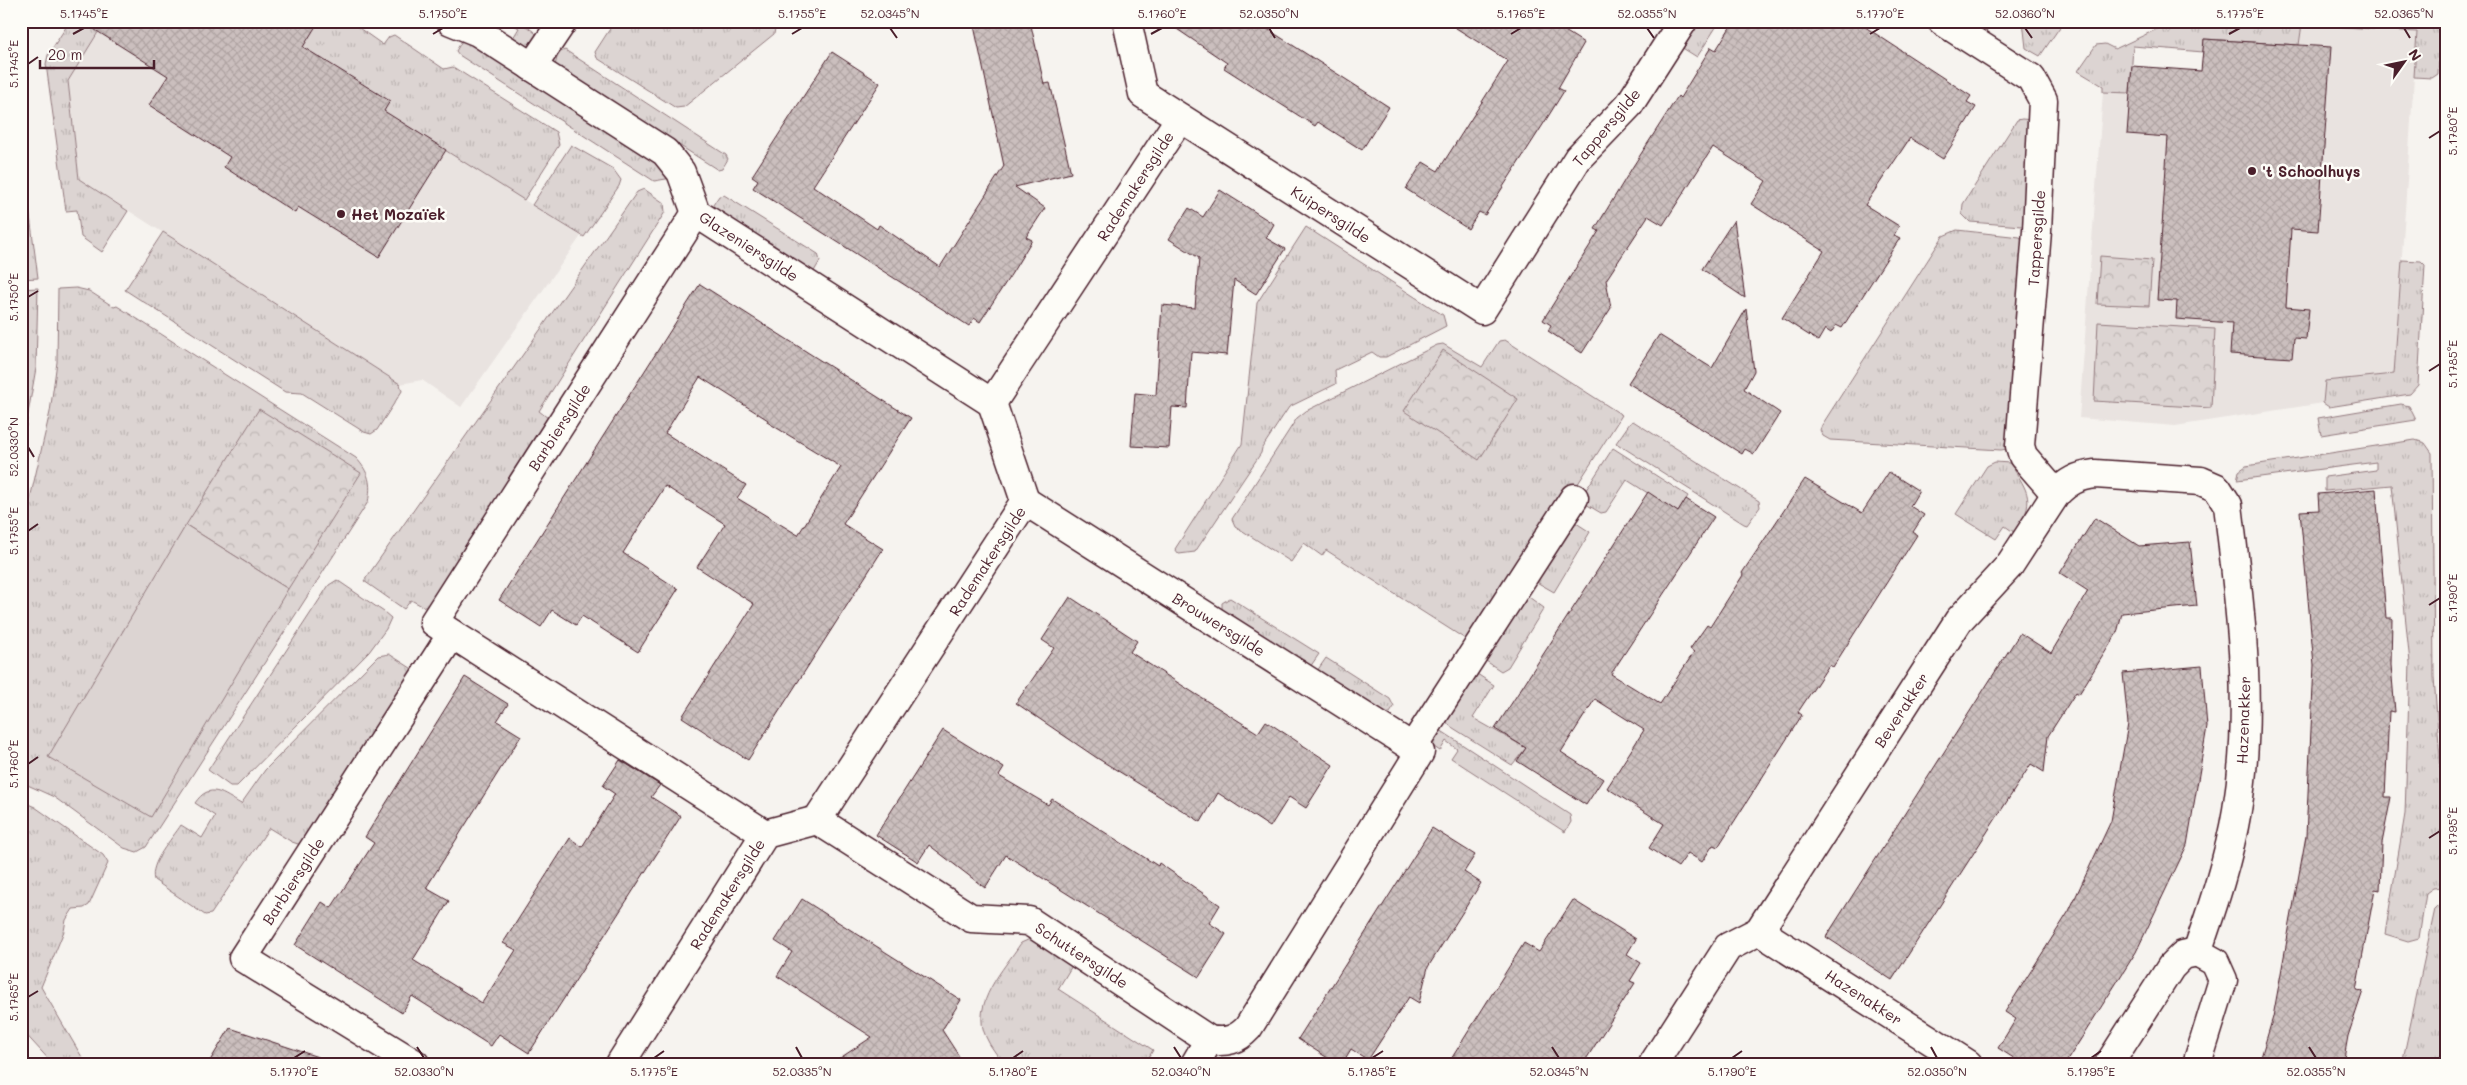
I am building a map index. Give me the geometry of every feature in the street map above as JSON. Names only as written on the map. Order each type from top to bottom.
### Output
[{"type":"street","points":[[532,67],[563,21]]},
{"type":"street","name":"Rademakersgilde","points":[[620,1064],[765,834],[817,820],[1026,502],[992,403],[1180,118],[1143,94],[1127,21]]},
{"type":"street","name":"Tappersgilde","points":[[1482,310],[1578,158],[1629,105],[1683,21]]},
{"type":"street","name":"Tappersgilde","points":[[1942,21],[2031,78],[2043,100],[2037,231],[2020,446],[2023,456],[2056,494]]},
{"type":"street","name":"Glazeniersgilde","points":[[456,22],[478,32],[665,152],[681,172],[696,213],[992,403]]},
{"type":"street","name":"Kuipersgilde","points":[[1180,118],[1482,310]]},
{"type":"street","name":"Barbiersgilde","points":[[696,213],[434,622],[765,834]]},
{"type":"street","name":"Beverakker","points":[[1654,1064],[1728,947],[1759,930],[1959,620],[2009,566],[2056,494],[2064,485],[2074,479],[2095,474],[2201,481],[2217,488]]},
{"type":"street","name":"Hazenakker","points":[[2197,952],[2214,901],[2237,811],[2243,765],[2245,668],[2241,617],[2228,505],[2217,488]]},
{"type":"street","points":[[1195,1064],[1210,1040],[1230,1040],[1240,1036],[1248,1028],[1417,749],[1574,498]]},
{"type":"street","name":"Brouwersgilde","points":[[1026,502],[1417,749]]},
{"type":"street","name":"Barbiersgilde","points":[[415,1064],[243,958],[452,634]]},
{"type":"street","name":"Schuttersgilde","points":[[817,820],[971,918],[1029,921],[1210,1040]]},
{"type":"street","name":"Hazenakker","points":[[1759,930],[1968,1064]]},
{"type":"street","points":[[2109,1064],[2171,967],[2183,955],[2197,952],[2215,962],[2223,980],[2197,1064]]},
{"type":"shaded area","name":"Het Mozaïek","points":[[105,21],[318,22],[402,122],[581,236],[461,407],[422,380],[400,384],[79,179],[68,81]]},
{"type":"shaded area","name":"'t Schoolhuys","points":[[2301,24],[2417,32],[2394,374],[2325,381],[2323,403],[2175,426],[2079,418],[2103,92],[2130,93],[2132,66],[2201,70],[2204,39],[2299,45]]},
{"type":"green space","points":[[70,21],[105,21],[68,81],[79,179],[128,211],[102,252],[81,237],[77,210],[66,211],[46,64],[48,55]]},
{"type":"green space","points":[[317,21],[349,21],[383,45],[389,37],[394,35],[444,69],[453,67],[556,132],[559,145],[524,200],[402,123],[397,130],[299,52]]},
{"type":"green space","points":[[507,21],[524,25],[538,36],[532,47],[527,49],[513,38],[519,28]]},
{"type":"green space","points":[[615,21],[774,21],[776,23],[774,34],[684,107],[676,108],[597,58],[595,52]]},
{"type":"green space","points":[[1697,21],[1720,21],[1697,57],[1681,47]]},
{"type":"green space","points":[[2023,21],[2064,21],[2040,56],[2026,48]]},
{"type":"green space","points":[[2174,21],[2441,21],[2438,74],[2432,78],[2414,77],[2417,32],[2302,24],[2299,45],[2204,39],[2203,52],[2133,46],[2130,93],[2103,92],[2103,86],[2078,71],[2096,45],[2105,44],[2115,49]]},
{"type":"green space","points":[[463,39],[662,165],[672,178],[654,181],[459,55],[456,51]]},
{"type":"green space","points":[[565,50],[726,155],[728,159],[722,169],[718,170],[555,66],[558,53]]},
{"type":"green space","points":[[2017,120],[2032,120],[2025,223],[2022,226],[1970,222],[1962,214],[1963,204]]},
{"type":"green space","points":[[571,145],[613,169],[621,180],[619,186],[584,237],[532,205]]},
{"type":"green space","points":[[21,146],[38,278],[21,279]]},
{"type":"green space","points":[[644,189],[664,203],[665,212],[539,411],[553,422],[430,607],[424,607],[411,600],[404,609],[364,581],[637,192]]},
{"type":"green space","points":[[724,195],[818,254],[820,261],[813,273],[711,208],[719,196]]},
{"type":"green space","points":[[1306,227],[1443,315],[1446,326],[1386,357],[1379,357],[1372,352],[1335,370],[1336,384],[1289,407],[1262,448],[1261,453],[1195,552],[1179,554],[1175,549],[1242,444],[1257,303]]},
{"type":"green space","points":[[1957,230],[2020,237],[2023,241],[2010,440],[2007,449],[1830,440],[1823,436],[1820,430],[1822,425],[1943,236]]},
{"type":"green space","points":[[163,232],[400,384],[402,391],[377,430],[371,434],[364,432],[302,393],[285,392],[125,290]]},
{"type":"green space","points":[[2100,256],[2152,260],[2149,306],[2097,304]]},
{"type":"green space","points":[[2402,260],[2421,261],[2425,265],[2418,385],[2410,394],[2329,407],[2323,403],[2325,381],[2394,374]]},
{"type":"green space","points":[[38,288],[36,368],[21,453],[21,289]]},
{"type":"green space","points":[[76,288],[89,291],[114,307],[117,306],[356,458],[367,473],[370,490],[368,502],[146,847],[137,852],[124,848],[54,797],[21,782],[21,538],[50,412],[57,362],[58,289]]},
{"type":"green space","points":[[2098,322],[2215,329],[2211,408],[2094,401]]},
{"type":"green space","points":[[1505,340],[1622,415],[1572,493],[1470,642],[1326,550],[1322,556],[1304,543],[1291,562],[1235,526],[1232,519],[1297,418],[1306,411],[1437,345],[1443,344],[1482,367],[1499,341]]},
{"type":"green space","points":[[1443,350],[1518,399],[1479,460],[1404,411]]},
{"type":"green space","points":[[2401,404],[2409,406],[2416,420],[2321,435],[2318,418]]},
{"type":"green space","points":[[259,409],[361,473],[288,589],[186,525]]},
{"type":"green space","points":[[1633,421],[1759,501],[1760,507],[1747,525],[1616,443]]},
{"type":"green space","points":[[2415,440],[2425,443],[2432,453],[2434,677],[2446,839],[2446,887],[2433,888],[2426,893],[2419,938],[2408,941],[2385,934],[2405,814],[2410,663],[2392,485],[2325,491],[2325,477],[2376,470],[2376,462],[2237,480],[2239,471],[2246,466]]},
{"type":"green space","points":[[1613,448],[1688,496],[1678,512],[1627,480],[1606,512],[1601,513],[1584,503],[1582,496]]},
{"type":"green space","points":[[1995,462],[2010,463],[2022,482],[2028,497],[2026,513],[2015,533],[2005,526],[1996,539],[1956,514],[1987,466]]},
{"type":"green space","points":[[1570,519],[1590,532],[1554,592],[1533,580]]},
{"type":"green space","points":[[186,525],[288,589],[151,817],[48,757]]},
{"type":"green space","points":[[337,580],[391,618],[386,629],[369,652],[237,786],[230,786],[208,770],[329,585]]},
{"type":"green space","points":[[1522,592],[1544,608],[1508,667],[1501,671],[1483,659]]},
{"type":"green space","points":[[1230,598],[1319,654],[1310,667],[1222,610],[1222,603]]},
{"type":"green space","points":[[389,654],[414,670],[301,845],[292,842],[269,828],[211,914],[205,915],[154,880],[153,873],[158,859],[181,825],[202,838],[215,816],[195,803],[201,796],[206,792],[217,791],[241,804],[265,770],[378,656]]},
{"type":"green space","points":[[1326,658],[1390,699],[1394,707],[1390,713],[1384,714],[1317,671]]},
{"type":"green space","points":[[1474,672],[1494,685],[1473,718],[1526,748],[1512,765],[1450,726],[1444,719]]},
{"type":"green space","points":[[1440,730],[1570,815],[1571,822],[1565,832],[1451,758],[1457,749],[1446,741],[1440,751],[1425,741]]},
{"type":"green space","points":[[21,801],[35,807],[103,855],[108,863],[89,905],[84,908],[73,909],[66,920],[64,931],[41,987],[86,1064],[53,1064],[21,1029]]},
{"type":"green space","points":[[2440,904],[2446,904],[2446,1064],[2402,1064],[2435,909]]},
{"type":"green space","points":[[1030,939],[1073,964],[1058,989],[1153,1050],[1145,1064],[1003,1064],[986,1037],[982,1025],[982,1012],[991,987],[998,975],[1021,943]]},
{"type":"building","points":[[81,21],[319,21],[303,47],[390,101],[384,111],[446,150],[379,257],[298,207],[295,213],[224,167],[230,157],[149,105],[168,76]]},
{"type":"building","points":[[973,21],[1030,21],[1044,84],[1050,83],[1071,173],[1015,187],[1045,208],[1026,237],[1032,240],[1012,273],[980,322],[974,318],[969,326],[753,188],[758,180],[752,176],[832,52],[880,83],[813,186],[877,229],[879,225],[940,267],[1004,166]]},
{"type":"building","points":[[1165,21],[1255,21],[1389,107],[1362,150],[1318,122],[1315,126],[1224,68],[1227,63]]},
{"type":"building","points":[[1445,21],[1549,21],[1584,43],[1558,88],[1564,91],[1485,215],[1479,212],[1468,229],[1406,189],[1423,162],[1438,171],[1508,61]]},
{"type":"building","points":[[1734,21],[1856,21],[1971,96],[1967,102],[1976,107],[1943,159],[1910,138],[1865,205],[1899,226],[1894,235],[1900,238],[1842,328],[1836,325],[1831,333],[1825,329],[1818,341],[1782,318],[1824,251],[1751,204],[1766,181],[1713,147],[1663,225],[1648,216],[1606,280],[1611,308],[1582,353],[1548,331],[1551,325],[1543,320],[1599,231],[1595,229],[1632,168],[1678,96],[1680,98],[1711,47],[1716,50]]},
{"type":"building","points":[[2204,39],[2331,47],[2318,231],[2291,229],[2286,307],[2309,309],[2306,339],[2294,338],[2292,358],[2230,354],[2232,323],[2176,319],[2177,301],[2157,300],[2168,137],[2127,134],[2132,66],[2201,71]]},
{"type":"building","points":[[1220,190],[1274,224],[1266,238],[1285,249],[1256,294],[1234,280],[1227,355],[1191,352],[1187,408],[1172,407],[1169,448],[1131,446],[1135,393],[1156,395],[1162,305],[1195,308],[1199,258],[1169,239],[1189,208],[1203,217]]},
{"type":"building","points":[[1734,220],[1745,298],[1702,269]]},
{"type":"building","points":[[700,284],[911,418],[843,524],[883,549],[748,760],[682,717],[754,604],[697,567],[725,524],[665,486],[623,553],[678,589],[638,652],[582,616],[576,625],[552,610],[541,627],[499,600]],"holes":[[[700,377],[768,420],[767,422],[841,467],[798,535],[737,498],[746,485],[665,433]]]},
{"type":"building","points":[[1746,309],[1754,371],[1744,389],[1780,413],[1754,454],[1745,449],[1742,454],[1628,383],[1659,335],[1712,368]]},
{"type":"building","points":[[1889,472],[1919,491],[1910,506],[1924,515],[1913,532],[1917,535],[1833,667],[1829,665],[1798,712],[1802,715],[1718,847],[1713,845],[1702,862],[1688,853],[1678,867],[1649,848],[1664,824],[1607,788],[1644,730],[1595,699],[1561,752],[1603,779],[1586,805],[1517,761],[1526,748],[1495,729],[1648,492],[1678,512],[1686,499],[1714,517],[1611,674],[1660,704],[1694,652],[1690,649],[1707,625],[1710,627],[1743,575],[1742,573],[1805,479],[1862,513]]},
{"type":"building","points":[[2376,489],[2386,618],[2392,618],[2391,665],[2395,712],[2389,711],[2385,797],[2391,797],[2382,843],[2380,890],[2375,889],[2356,990],[2363,991],[2348,1036],[2343,1064],[2259,1064],[2273,1017],[2306,836],[2314,665],[2300,511],[2319,510],[2318,494]]},
{"type":"building","points":[[2095,518],[2139,546],[2190,542],[2197,606],[2122,613],[2117,633],[2079,694],[2076,692],[2048,736],[2044,772],[2031,764],[1892,980],[1826,937],[2020,633],[2051,653],[2088,591],[2060,573]]},
{"type":"building","points":[[1070,597],[1137,641],[1130,652],[1194,693],[1258,733],[1266,721],[1333,765],[1306,808],[1289,797],[1270,827],[1218,793],[1201,822],[1097,758],[1016,703],[1054,648],[1042,640]]},
{"type":"building","points":[[2202,666],[2207,727],[2187,845],[2136,952],[2065,1064],[2023,1064],[1998,1048],[2016,1019],[2005,1012],[2069,911],[2111,821],[2128,724],[2123,673]]},
{"type":"building","points":[[465,677],[508,704],[497,721],[521,736],[426,888],[449,901],[413,960],[482,1003],[516,950],[503,943],[570,838],[582,847],[615,794],[603,786],[620,760],[660,785],[651,797],[681,816],[529,1053],[499,1034],[491,1046],[412,996],[402,1013],[295,945],[322,902],[331,908],[374,843],[365,837]]},
{"type":"building","points":[[943,730],[1004,768],[999,776],[1048,805],[1052,799],[1158,866],[1159,863],[1220,905],[1209,923],[1226,934],[1199,977],[1006,855],[985,888],[929,845],[918,862],[876,835]]},
{"type":"building","points":[[1432,828],[1475,855],[1464,872],[1481,883],[1428,967],[1419,1003],[1409,997],[1368,1060],[1351,1049],[1342,1064],[1337,1064],[1298,1039]]},
{"type":"building","points":[[802,899],[961,1000],[942,1030],[964,1064],[831,1064],[872,1037],[777,976],[792,952],[775,941]]},
{"type":"building","points":[[1573,900],[1636,939],[1627,954],[1641,963],[1630,981],[1635,983],[1583,1064],[1448,1064],[1524,943],[1539,952]]},
{"type":"building","points":[[230,1028],[321,1058],[320,1064],[208,1064]]},
{"type":"place","name":"'t Schoolhuys","points":[[2252,171]]},
{"type":"place","name":"Het Mozaïek","points":[[341,214]]}]
